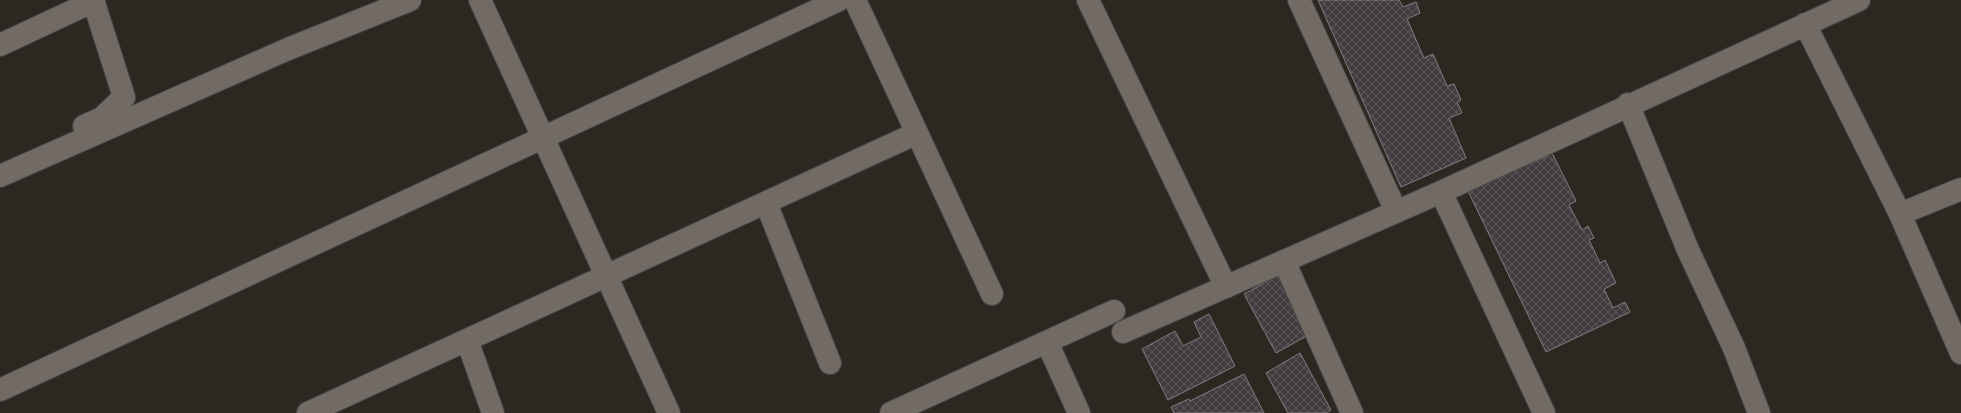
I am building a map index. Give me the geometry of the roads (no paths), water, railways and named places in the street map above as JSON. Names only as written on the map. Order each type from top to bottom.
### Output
[{"type":"street","points":[[0,45],[94,0],[124,96],[102,118],[0,163]]},
{"type":"street","points":[[0,176],[288,49],[410,0]]},
{"type":"street","points":[[480,0],[669,413]]},
{"type":"street","points":[[0,390],[839,0]]},
{"type":"street","points":[[855,0],[992,294]]},
{"type":"street","points":[[1088,0],[1226,287]]},
{"type":"street","points":[[1299,0],[1396,211]]},
{"type":"street","points":[[1123,332],[1441,192],[1628,104],[1859,0]]},
{"type":"street","points":[[1805,24],[1900,214],[1961,353]]},
{"type":"street","points":[[1628,104],[1688,250],[1734,348],[1759,413]]},
{"type":"street","points":[[318,411],[467,340],[917,133]]},
{"type":"street","points":[[1900,214],[1961,189]]},
{"type":"street","points":[[1441,192],[1544,413]]},
{"type":"street","points":[[766,203],[830,363]]},
{"type":"street","points":[[1284,261],[1352,413]]},
{"type":"street","points":[[902,411],[1114,311]]},
{"type":"street","points":[[467,340],[493,413]]},
{"type":"street","points":[[1047,342],[1079,413]]}]
